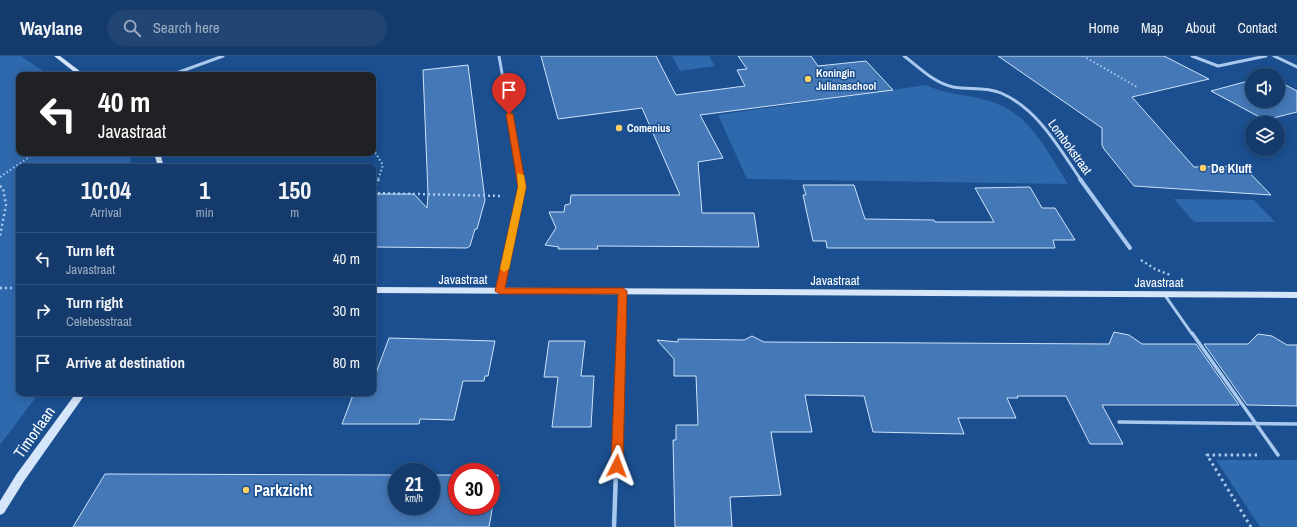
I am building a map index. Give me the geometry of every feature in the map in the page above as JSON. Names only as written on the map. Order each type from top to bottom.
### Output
[{"type":"street","points":[[57,56],[65,59],[79,72]]},
{"type":"street","points":[[179,72],[223,56]]},
{"type":"street","points":[[499,56],[522,187],[500,291]]},
{"type":"street","name":"Lombokstraat","points":[[904,56],[938,81],[950,86],[993,90],[1003,94],[1026,109],[1042,125],[1130,248]]},
{"type":"street","points":[[1192,56],[1218,66],[1266,56]]},
{"type":"street","points":[[1274,56],[1297,67]]},
{"type":"street","name":"Javastraat","points":[[376,290],[1297,294]]},
{"type":"street","points":[[614,527],[623,291]]},
{"type":"street","name":"Timorlaan","points":[[0,510],[20,478],[79,396]]},
{"type":"lane","points":[[1164,294],[1278,455]]},
{"type":"lane","points":[[1119,422],[1297,424]]},
{"type":"path","points":[[1083,56],[1137,87]]},
{"type":"path","points":[[376,152],[383,161],[384,167],[376,184]]},
{"type":"path","points":[[20,164],[32,156]]},
{"type":"path","points":[[0,177],[16,166]]},
{"type":"path","points":[[0,186],[3,188],[6,205],[0,236]]},
{"type":"path","points":[[376,193],[520,197]]},
{"type":"path","points":[[1130,248],[1142,261],[1177,278],[1189,294]]},
{"type":"path","points":[[0,288],[16,288]]},
{"type":"path","points":[[1250,527],[1206,455],[1278,455]]},
{"type":"shaded area","points":[[0,56],[21,56],[45,72],[16,72],[16,156],[129,156],[132,164],[16,164],[16,396],[37,396],[0,445]]},
{"type":"shaded area","points":[[672,56],[709,56],[715,66],[680,71]]},
{"type":"shaded area","points":[[926,85],[947,92],[982,99],[998,104],[1012,111],[1034,132],[1068,184],[747,179],[718,115]]},
{"type":"shaded area","points":[[1174,199],[1254,200],[1275,222],[1194,222]]},
{"type":"shaded area","points":[[1216,460],[1297,460],[1297,527],[1260,527]]},
{"type":"building","points":[[541,56],[656,56],[676,95],[745,86],[737,70],[747,69],[738,56],[811,56],[818,66],[866,61],[893,90],[700,115],[723,158],[698,162],[702,213],[754,213],[759,247],[597,246],[598,249],[558,249],[559,247],[545,245],[556,228],[549,212],[564,212],[565,205],[570,204],[571,195],[680,195],[642,108],[558,119]]},
{"type":"building","points":[[998,56],[1164,56],[1209,79],[1132,97],[1194,167],[1243,166],[1271,195],[1134,186],[1104,149],[1102,145],[1102,128]]},
{"type":"building","points":[[468,65],[485,200],[477,229],[475,229],[470,246],[467,248],[376,247],[376,194],[414,194],[427,208],[428,194],[423,70]]},
{"type":"building","points":[[1245,82],[1245,108],[1285,108],[1285,85],[1297,91],[1297,112],[1281,116],[1258,116],[1211,91]]},
{"type":"building","points":[[803,185],[854,185],[865,219],[934,220],[935,222],[994,222],[975,188],[1030,187],[1042,208],[1055,208],[1075,240],[1053,240],[1055,248],[827,248],[826,241],[813,241],[803,195],[806,195]]},
{"type":"building","points":[[1114,332],[1129,335],[1142,344],[1196,344],[1239,405],[1102,405],[1123,444],[1090,444],[1066,396],[1017,396],[1018,398],[1007,398],[1016,418],[958,418],[964,434],[873,432],[864,396],[805,395],[812,432],[771,432],[781,495],[730,497],[732,527],[675,527],[673,440],[676,440],[676,425],[698,425],[696,376],[674,376],[674,359],[657,340],[678,342],[678,339],[744,340],[752,336],[764,342],[1109,344]]},
{"type":"building","points":[[1258,334],[1272,336],[1287,345],[1297,345],[1297,406],[1247,405],[1204,344],[1248,344]]},
{"type":"building","points":[[389,338],[495,341],[488,376],[485,376],[484,381],[463,381],[454,420],[420,419],[419,424],[342,424],[353,396],[376,396],[376,373]]},
{"type":"building","points":[[549,341],[585,341],[581,376],[594,376],[591,427],[552,427],[558,377],[544,377]]},
{"type":"building","name":"Parkzicht","points":[[105,474],[388,475],[388,515],[440,515],[440,475],[448,475],[448,515],[491,515],[489,527],[73,527]]},
{"type":"slow traffic","points":[[504,269],[522,187],[520,175]]},
{"type":"place","name":"Koningin Julianaschool","points":[[808,79]]},
{"type":"place","name":"Comenius","points":[[619,128]]},
{"type":"place","name":"De Kluft","points":[[1203,168]]},
{"type":"place","name":"Parkzicht","points":[[246,490]]},
{"type":"route","points":[[509,114],[522,187],[500,291],[623,291],[617,466]]}]
